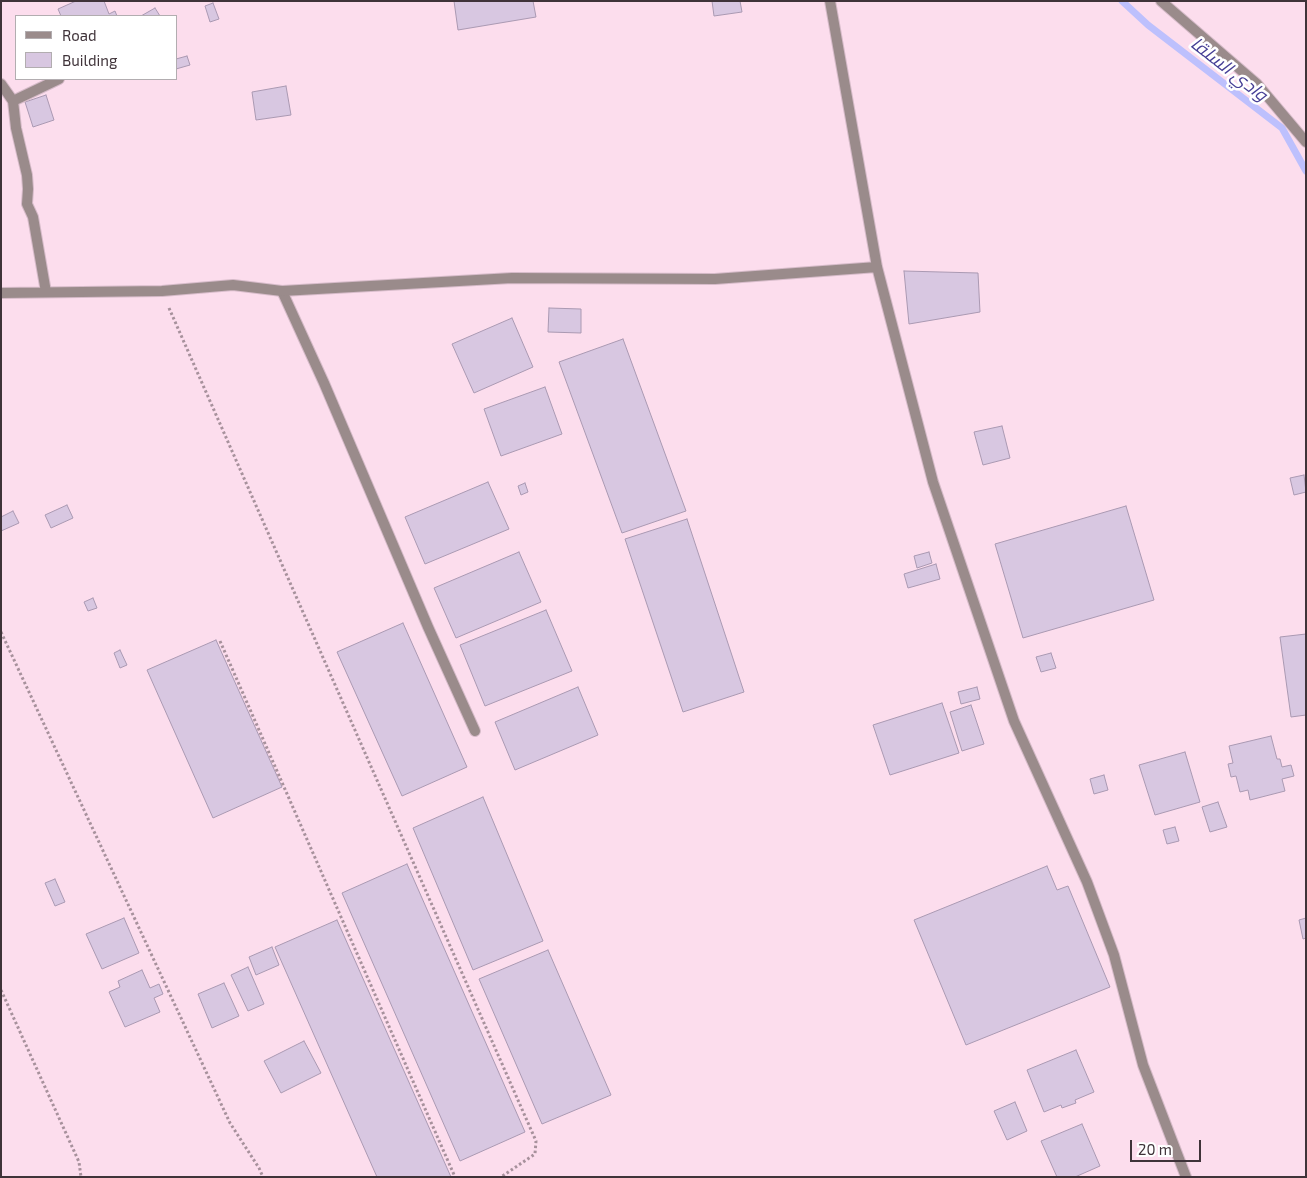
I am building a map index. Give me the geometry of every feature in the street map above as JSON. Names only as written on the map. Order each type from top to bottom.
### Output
[{"type":"street","points":[[830,1],[877,267],[933,482],[1014,721],[1087,882],[1114,955],[1143,1065],[1186,1177]]},
{"type":"street","points":[[1161,1],[1257,84],[1306,142]]},
{"type":"street","points":[[13,101],[57,80]]},
{"type":"street","points":[[1,84],[13,101],[16,128],[27,176],[27,204],[33,217],[46,292]]},
{"type":"street","points":[[1,293],[162,291],[233,285],[282,291],[512,278],[715,279],[877,267]]},
{"type":"street","points":[[282,291],[324,383],[428,627],[475,731]]},
{"type":"path","points":[[162,291],[536,1141],[535,1154],[501,1177]]},
{"type":"path","points":[[1,632],[230,1122],[263,1177]]},
{"type":"path","points":[[220,641],[455,1177]]},
{"type":"path","points":[[1,990],[79,1162],[81,1177]]},
{"type":"building","points":[[76,1],[104,1],[109,14],[115,11],[117,15],[61,15],[58,9]]},
{"type":"building","points":[[454,1],[533,1],[536,17],[458,30]]},
{"type":"building","points":[[712,1],[740,1],[742,12],[714,16]]},
{"type":"building","points":[[213,3],[219,19],[210,22],[205,6]]},
{"type":"building","points":[[155,8],[159,15],[143,15]]},
{"type":"building","points":[[187,56],[190,65],[178,68],[178,58]]},
{"type":"building","points":[[286,86],[291,115],[256,120],[252,92]]},
{"type":"building","points":[[46,95],[54,120],[33,127],[25,102]]},
{"type":"building","points":[[904,271],[978,273],[980,312],[909,324]]},
{"type":"building","points":[[549,308],[581,309],[581,333],[548,332]]},
{"type":"building","points":[[512,318],[533,367],[474,393],[452,344]]},
{"type":"building","points":[[623,339],[686,511],[622,533],[559,362]]},
{"type":"building","points":[[545,387],[562,434],[501,456],[484,409]]},
{"type":"building","points":[[1002,426],[1010,458],[983,465],[974,432]]},
{"type":"building","points":[[1304,475],[1306,492],[1294,495],[1290,478]]},
{"type":"building","points":[[488,482],[509,529],[425,564],[405,517]]},
{"type":"building","points":[[525,483],[528,492],[521,495],[518,486]]},
{"type":"building","points":[[67,505],[73,518],[51,528],[45,515]]},
{"type":"building","points":[[1126,506],[1154,600],[1023,638],[995,544]]},
{"type":"building","points":[[13,511],[19,523],[1,531],[1,517]]},
{"type":"building","points":[[687,519],[744,692],[683,712],[625,539]]},
{"type":"building","points":[[519,552],[541,602],[456,638],[434,588]]},
{"type":"building","points":[[929,552],[932,563],[917,568],[914,556]]},
{"type":"building","points":[[936,564],[940,579],[908,588],[904,574]]},
{"type":"building","points":[[93,598],[97,608],[88,611],[84,602]]},
{"type":"building","points":[[546,610],[572,671],[485,706],[460,645]]},
{"type":"building","points":[[403,623],[467,767],[402,796],[337,652]]},
{"type":"building","points":[[1306,634],[1306,715],[1291,717],[1280,637]]},
{"type":"building","points":[[216,640],[282,787],[213,818],[147,670]]},
{"type":"building","points":[[120,650],[127,665],[120,668],[114,653]]},
{"type":"building","points":[[1051,653],[1056,668],[1041,672],[1036,657]]},
{"type":"building","points":[[578,687],[598,735],[515,770],[495,722]]},
{"type":"building","points":[[977,687],[980,699],[961,704],[958,692]]},
{"type":"building","points":[[942,703],[959,753],[890,775],[873,725]]},
{"type":"building","points":[[971,705],[984,744],[962,751],[950,712]]},
{"type":"building","points":[[1271,736],[1277,759],[1280,759],[1282,767],[1291,765],[1294,776],[1282,779],[1285,791],[1250,800],[1248,790],[1240,792],[1236,776],[1231,777],[1228,764],[1233,763],[1229,746]]},
{"type":"building","points":[[1185,752],[1200,802],[1155,815],[1139,765]]},
{"type":"building","points":[[1104,775],[1108,790],[1094,794],[1090,779]]},
{"type":"building","points":[[483,797],[543,941],[473,970],[413,828]]},
{"type":"building","points":[[1218,802],[1227,827],[1210,832],[1202,807]]},
{"type":"building","points":[[1175,827],[1179,841],[1167,844],[1163,830]]},
{"type":"building","points":[[407,864],[525,1132],[460,1161],[342,893]]},
{"type":"building","points":[[1047,866],[1057,890],[1068,886],[1110,987],[966,1045],[914,920]]},
{"type":"building","points":[[55,879],[65,902],[55,906],[45,883]]},
{"type":"building","points":[[124,918],[139,953],[102,969],[86,934]]},
{"type":"building","points":[[1306,918],[1306,938],[1303,939],[1299,920]]},
{"type":"building","points":[[337,920],[451,1177],[377,1177],[275,947]]},
{"type":"building","points":[[272,947],[279,965],[256,975],[249,957]]},
{"type":"building","points":[[548,950],[611,1095],[542,1124],[479,979]]},
{"type":"building","points":[[248,967],[264,1004],[248,1011],[231,975]]},
{"type":"building","points":[[142,970],[150,988],[159,984],[163,994],[154,998],[160,1012],[125,1027],[109,992],[120,987],[118,981]]},
{"type":"building","points":[[224,983],[239,1016],[212,1028],[198,994]]},
{"type":"building","points":[[304,1041],[321,1073],[281,1093],[264,1061]]},
{"type":"building","points":[[1076,1050],[1094,1092],[1075,1100],[1076,1103],[1062,1108],[1061,1105],[1044,1112],[1027,1070]]},
{"type":"building","points":[[1015,1102],[1027,1131],[1007,1140],[994,1111]]},
{"type":"building","points":[[1082,1124],[1100,1166],[1075,1177],[1057,1177],[1041,1141]]},
{"type":"waterway","name":"وادي السلقا","points":[[1122,1],[1148,25],[1282,128],[1306,171]]}]
